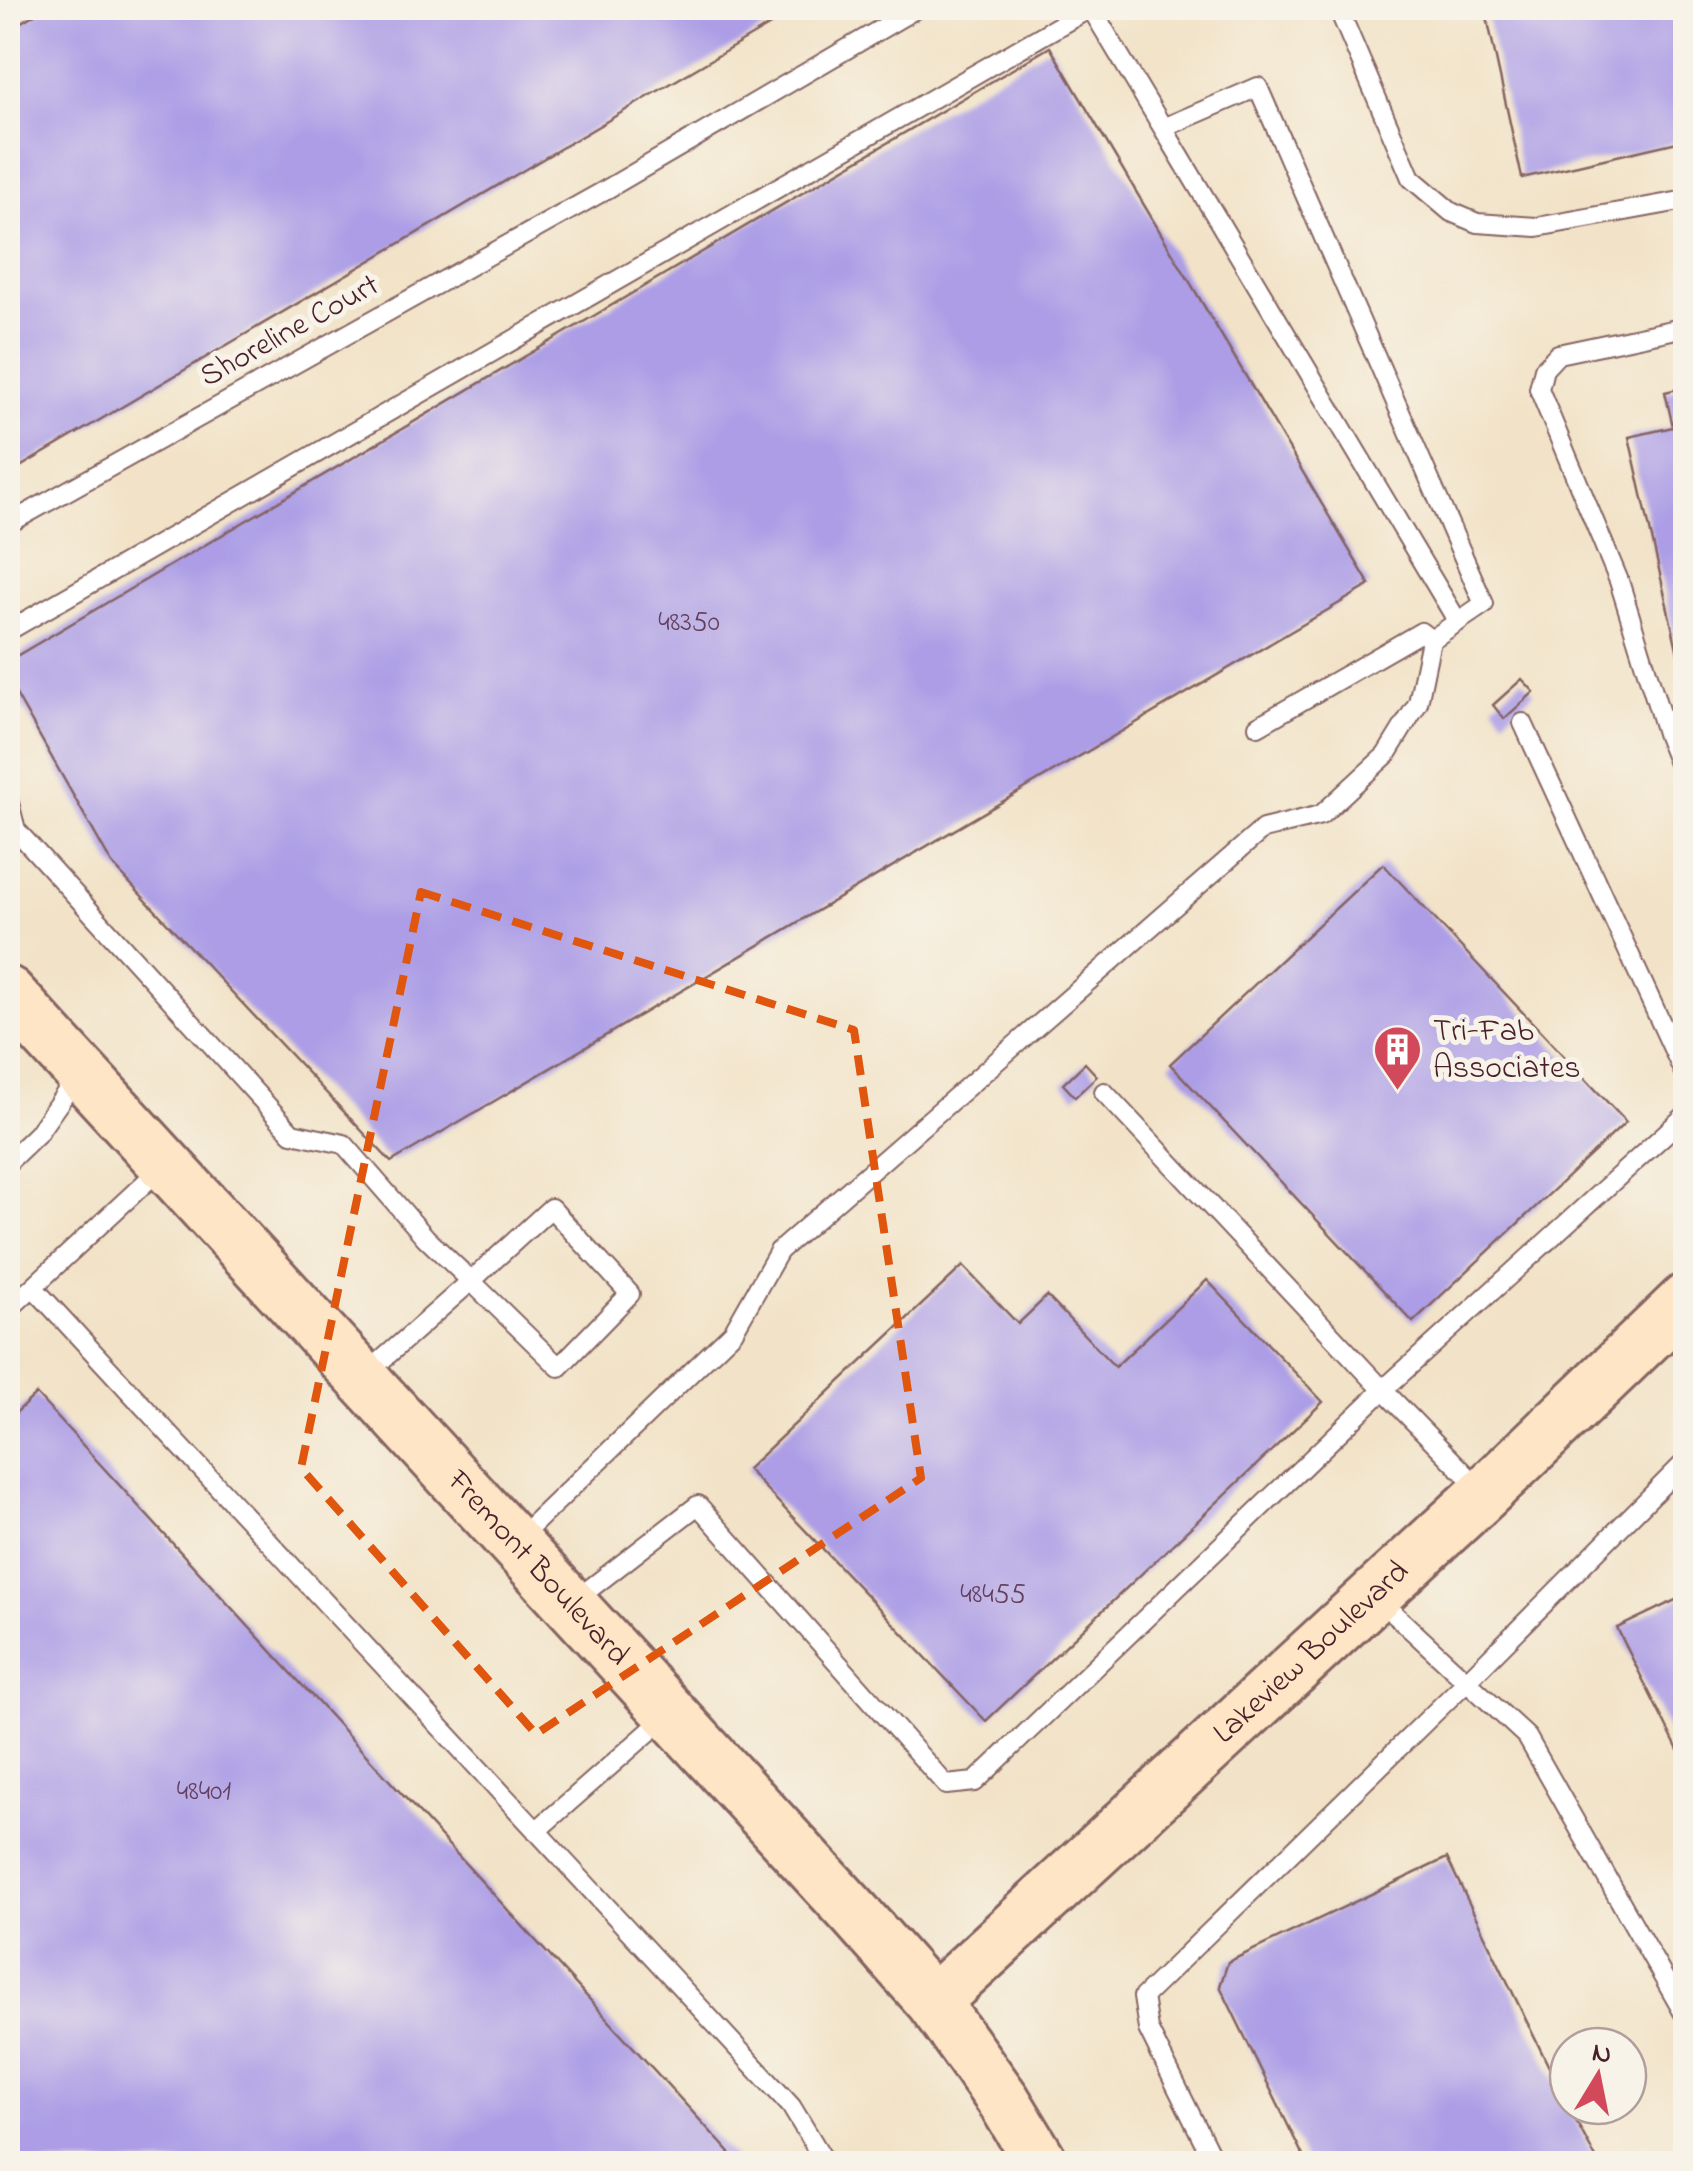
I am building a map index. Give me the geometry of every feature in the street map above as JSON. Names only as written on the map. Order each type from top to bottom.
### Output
[{"type":"main road","name":"Fremont Boulevard","points":[[8,993],[933,2002],[1004,2101],[1042,2164]]},
{"type":"main road","name":"Lakeview Boulevard","points":[[933,2002],[1484,1494],[1686,1300]]},
{"type":"lane","name":"Shoreline Court","points":[[8,524],[602,192],[917,8]]},
{"type":"lane","points":[[8,632],[1091,8],[1458,622]]},
{"type":"lane","points":[[1338,8],[1411,178],[1451,212],[1477,223],[1537,227],[1686,200]]},
{"type":"lane","points":[[514,1543],[733,1332],[779,1251],[1262,829],[1321,815],[1386,755],[1418,704],[1431,640],[1484,604],[1258,87],[1162,128]]},
{"type":"lane","points":[[1686,327],[1558,354],[1544,369],[1538,389],[1619,581],[1667,736],[1686,783]]},
{"type":"lane","points":[[1258,726],[1420,632],[1431,640]]},
{"type":"lane","points":[[1523,723],[1686,1077]]},
{"type":"lane","points":[[8,799],[16,830],[292,1133],[344,1144],[426,1238],[472,1281],[559,1367],[630,1294],[551,1208],[472,1281],[362,1378]]},
{"type":"lane","points":[[8,1162],[37,1134],[81,1072]]},
{"type":"lane","points":[[1104,1092],[1484,1494]]},
{"type":"lane","points":[[570,1605],[698,1504],[946,1785],[975,1782],[1383,1390],[1686,1115]]},
{"type":"lane","points":[[8,1310],[165,1164]]},
{"type":"lane","points":[[32,1287],[790,2106],[826,2164]]},
{"type":"lane","points":[[1215,2164],[1148,2029],[1143,1997],[1467,1681],[1686,1460]]},
{"type":"lane","points":[[1374,1595],[1526,1737],[1686,2016]]},
{"type":"lane","points":[[536,1831],[670,1713]]},
{"type":"highlighted area","points":[[421,892],[854,1030],[921,1478],[536,1734],[301,1468]]},
{"type":"building","points":[[45,8],[799,8],[8,474],[8,30]]},
{"type":"building","points":[[1485,8],[1686,8],[1686,140],[1522,178]]},
{"type":"building","points":[[1050,47],[1370,585],[391,1162],[112,864],[8,680],[8,661]]},
{"type":"building","points":[[1686,387],[1684,680],[1629,437],[1673,427],[1665,392]]},
{"type":"building","points":[[1522,679],[1534,692],[1504,719],[1493,705]]},
{"type":"building","name":"Tri-Fab Associates","points":[[1383,864],[1626,1122],[1413,1322],[1170,1064]]},
{"type":"building","points":[[1085,1063],[1097,1076],[1075,1097],[1063,1084]]},
{"type":"building","points":[[963,1266],[1018,1324],[1047,1296],[1115,1367],[1207,1280],[1323,1402],[986,1721],[747,1469]]},
{"type":"building","points":[[36,1394],[740,2164],[8,2164],[8,1420]]},
{"type":"building","points":[[1686,1595],[1686,1766],[1617,1628]]},
{"type":"building","points":[[1447,1858],[1548,2065],[1548,2126],[1579,2126],[1599,2164],[1307,2164],[1220,1986],[1228,1962]]},
{"type":"place","name":"Tri-Fab Associates","points":[[1398,1092]]}]
